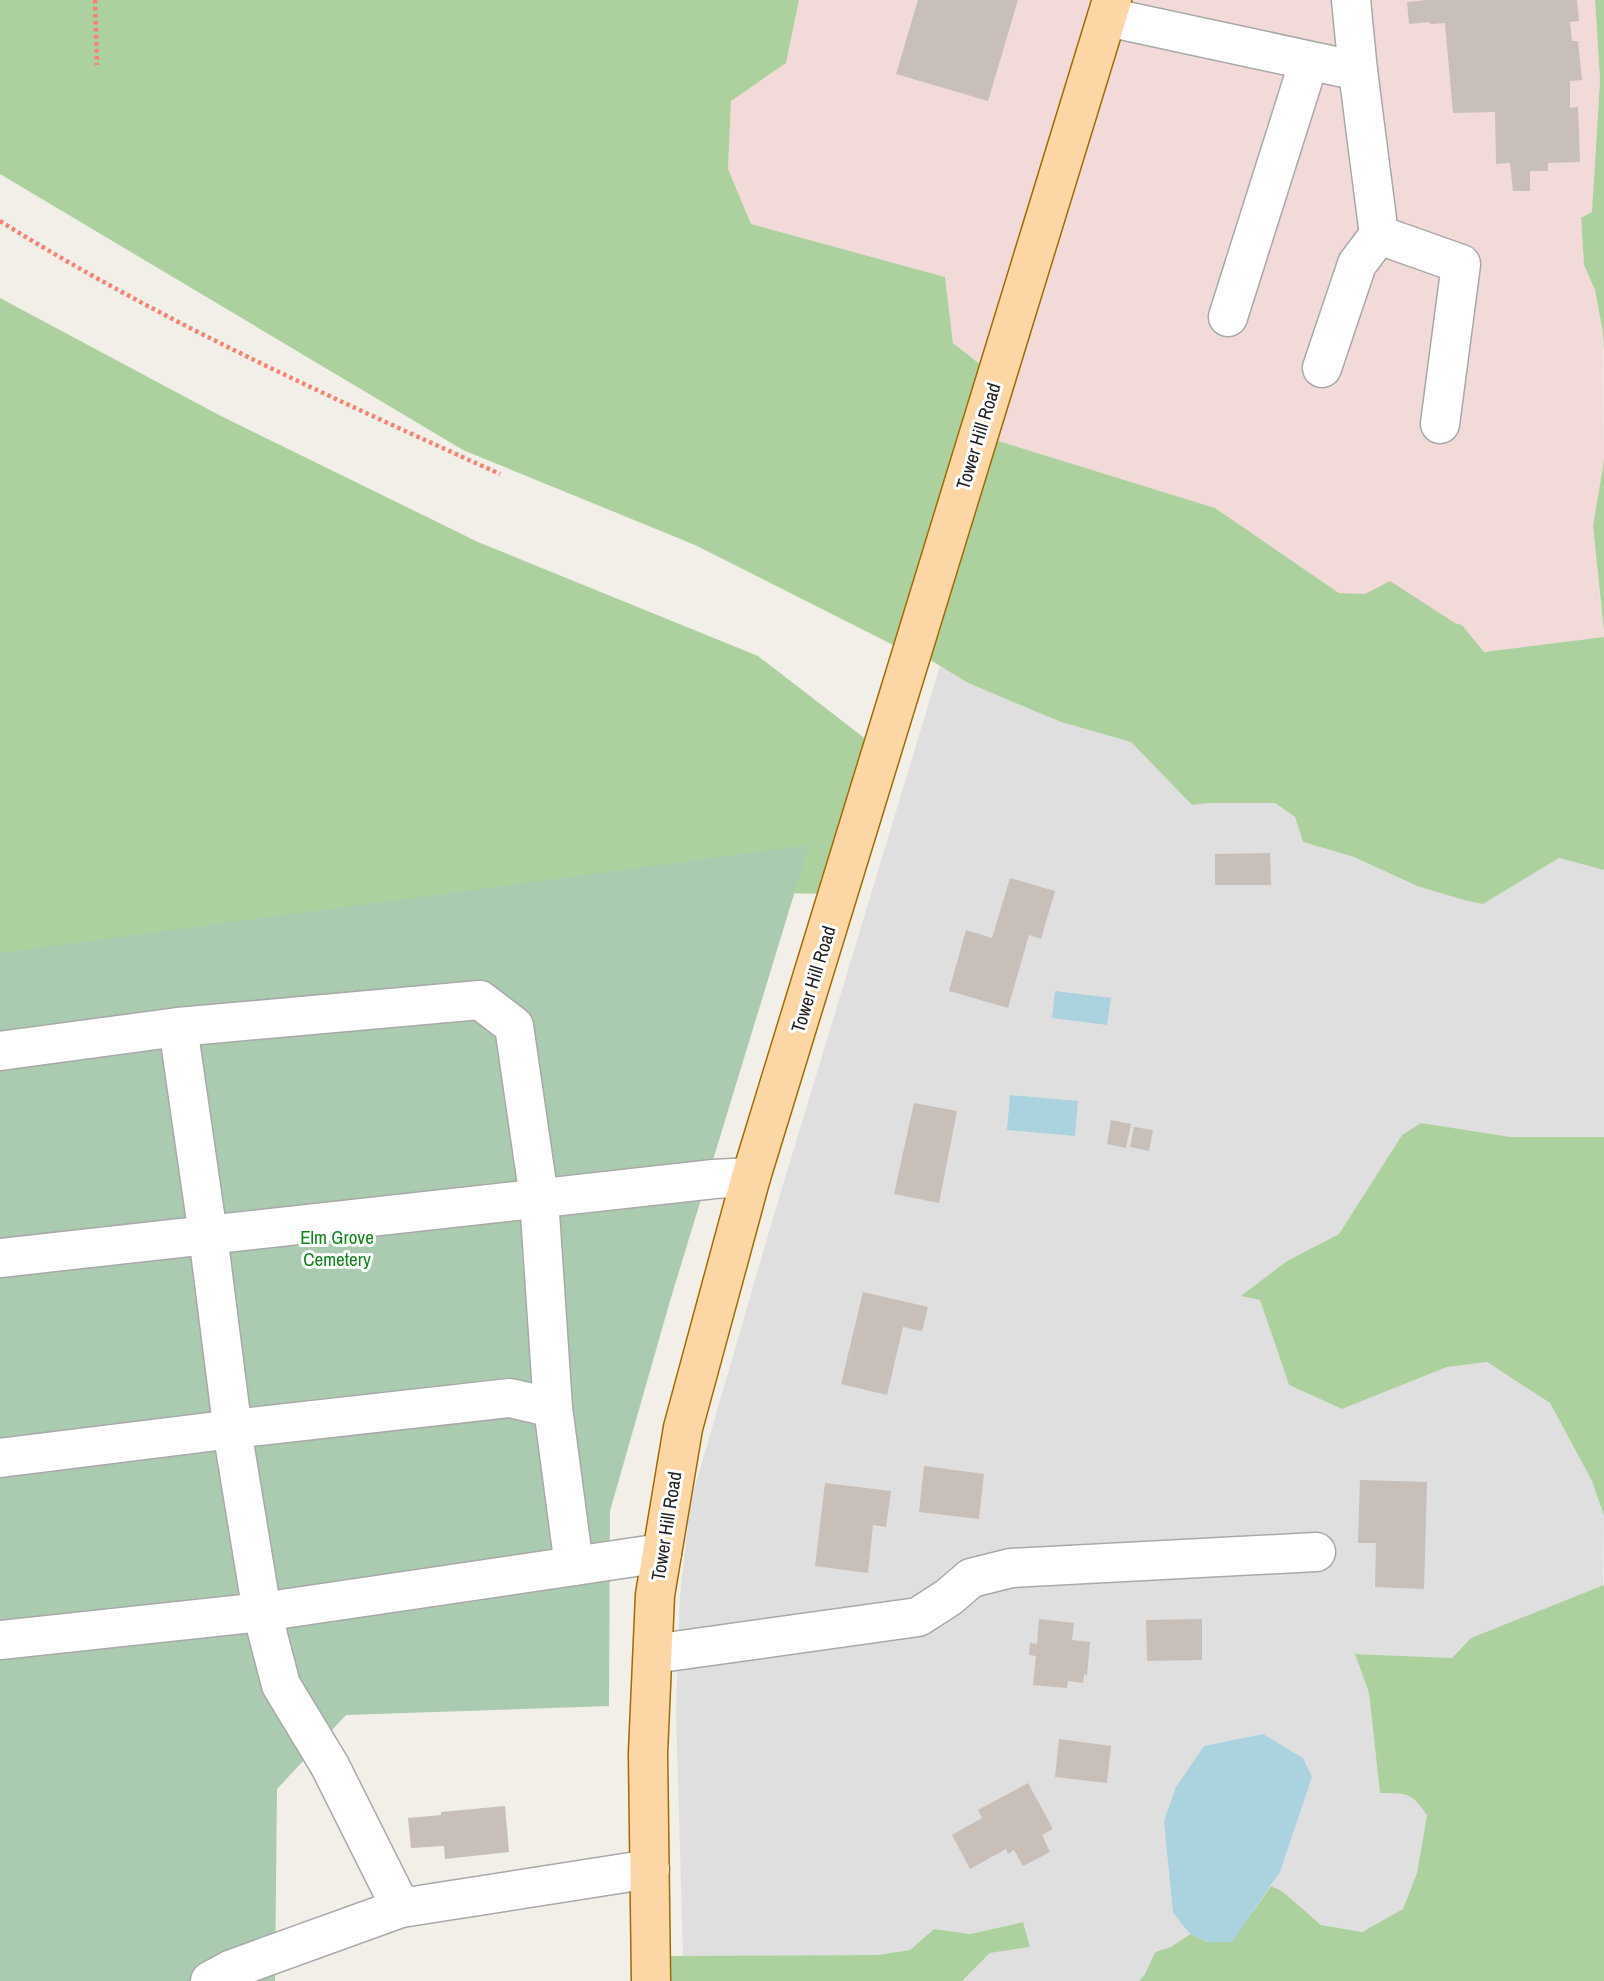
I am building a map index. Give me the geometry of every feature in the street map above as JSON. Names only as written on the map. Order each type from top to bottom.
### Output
[{"type":"main road","name":"Tower Hill Road","points":[[651,1981],[648,1753],[655,1595],[682,1428],[751,1177],[1109,8]]},
{"type":"lane","points":[[1322,368],[1357,264],[1379,235],[1351,0]]},
{"type":"lane","points":[[1109,8],[1309,61],[1358,71]]},
{"type":"lane","points":[[1228,317],[1309,61]]},
{"type":"lane","points":[[1379,235],[1461,264],[1440,425]]},
{"type":"lane","points":[[0,1051],[178,1027],[480,1000],[514,1026],[539,1198],[553,1408],[574,1566]]},
{"type":"lane","points":[[178,1027],[233,1429],[262,1612],[281,1685],[330,1766],[401,1908]]},
{"type":"lane","points":[[0,1258],[751,1177]]},
{"type":"lane","points":[[0,1458],[510,1398],[553,1408]]},
{"type":"lane","points":[[653,1654],[918,1617],[949,1597],[971,1578],[1011,1568],[1316,1552]]},
{"type":"lane","points":[[0,1640],[262,1612],[662,1553]]},
{"type":"lane","points":[[210,1981],[232,1969],[401,1908],[650,1869]]},
{"type":"path","points":[[95,0],[97,65]]},
{"type":"path","points":[[0,220],[67,263],[239,351],[347,405],[500,474]]},
{"type":"shaded area","points":[[799,0],[1595,0],[1600,80],[1592,213],[1581,219],[1584,265],[1595,290],[1603,333],[1604,460],[1593,526],[1604,637],[1484,652],[1462,625],[1365,594],[1339,593],[1215,508],[981,436],[996,377],[953,343],[945,277],[751,224],[728,169],[731,100],[786,63]]},
{"type":"shaded area","points":[[940,666],[968,683],[1061,722],[1131,742],[1192,805],[1275,803],[1295,817],[1303,842],[1354,857],[1417,886],[1483,904],[1559,858],[1604,870],[1604,1137],[1511,1137],[1421,1123],[1402,1135],[1339,1234],[1287,1261],[1242,1296],[1260,1300],[1289,1385],[1342,1409],[1447,1367],[1487,1362],[1550,1403],[1592,1481],[1604,1516],[1603,1588],[1471,1638],[1452,1658],[1356,1654],[1369,1693],[1380,1792],[1405,1794],[1416,1798],[1427,1815],[1417,1873],[1403,1909],[1362,1932],[1321,1925],[1282,1891],[1271,1886],[1280,1872],[1165,1821],[1173,1913],[1190,1934],[1171,1947],[1155,1952],[1139,1981],[962,1981],[990,1953],[1029,1947],[1023,1922],[970,1934],[934,1929],[910,1950],[877,1955],[683,1956],[676,1710],[680,1596],[690,1504],[773,1218]]},
{"type":"green space","points":[[0,0],[799,0],[786,63],[731,101],[728,169],[751,224],[945,277],[953,343],[996,377],[982,436],[1215,508],[1339,593],[1365,594],[1390,581],[1462,625],[1484,652],[1604,637],[1604,870],[1559,858],[1483,904],[1417,886],[1354,857],[1303,842],[1295,817],[1275,803],[1192,805],[1131,742],[1061,722],[968,683],[922,655],[911,654],[695,545],[463,450],[0,174]]},
{"type":"green space","points":[[1595,0],[1604,0],[1604,353],[1595,290],[1584,265],[1581,218],[1592,212],[1600,80]]},
{"type":"green space","points":[[0,298],[219,415],[478,542],[758,656],[876,747],[841,894],[774,893],[0,1022]]},
{"type":"green space","points":[[1604,460],[1604,632],[1593,526]]},
{"type":"green space","name":"Elm Grove Cemetery","points":[[809,845],[670,1301],[610,1511],[609,1706],[346,1715],[277,1789],[275,1981],[0,1981],[0,953]]},
{"type":"green space","points":[[1421,1123],[1511,1137],[1604,1137],[1604,1516],[1592,1481],[1550,1403],[1487,1362],[1447,1367],[1342,1409],[1289,1385],[1260,1300],[1241,1296],[1287,1261],[1339,1234],[1402,1135]]},
{"type":"green space","points":[[1604,1585],[1604,1981],[1139,1981],[1155,1952],[1171,1947],[1190,1934],[1208,1942],[1232,1941],[1271,1886],[1282,1891],[1321,1925],[1362,1932],[1403,1909],[1417,1873],[1427,1815],[1408,1795],[1380,1793],[1369,1693],[1355,1654],[1452,1658],[1471,1638]]},
{"type":"green space","points":[[1023,1922],[1030,1947],[990,1953],[962,1981],[650,1981],[653,1954],[877,1955],[910,1950],[934,1929],[970,1934]]},
{"type":"water","points":[[1055,991],[1111,998],[1107,1025],[1052,1018]]},
{"type":"water","points":[[1010,1095],[1078,1101],[1075,1136],[1007,1130]]},
{"type":"water","points":[[1263,1734],[1303,1758],[1312,1777],[1280,1872],[1232,1942],[1208,1942],[1190,1934],[1173,1913],[1164,1821],[1176,1787],[1204,1746]]},
{"type":"building","points":[[918,0],[1018,0],[988,101],[896,74]]},
{"type":"building","points":[[1577,0],[1579,21],[1570,22],[1572,41],[1578,41],[1582,80],[1570,81],[1570,108],[1578,107],[1580,162],[1548,163],[1548,171],[1530,171],[1530,191],[1513,191],[1510,163],[1496,164],[1495,112],[1453,113],[1445,23],[1409,24],[1407,2]]},
{"type":"building","points":[[1270,853],[1271,885],[1215,885],[1215,854]]},
{"type":"building","points":[[1010,878],[1055,891],[1041,939],[1029,935],[1008,1008],[949,991],[966,930],[992,938]]},
{"type":"building","points":[[914,1103],[957,1111],[939,1203],[894,1194]]},
{"type":"building","points":[[1111,1120],[1131,1124],[1126,1148],[1107,1144]]},
{"type":"building","points":[[1134,1127],[1153,1130],[1149,1151],[1130,1147]]},
{"type":"building","points":[[863,1292],[928,1307],[922,1331],[903,1327],[887,1395],[841,1384]]},
{"type":"building","points":[[924,1466],[984,1474],[979,1519],[919,1512]]},
{"type":"building","points":[[1360,1480],[1427,1482],[1424,1589],[1375,1587],[1376,1543],[1358,1543]]},
{"type":"building","points":[[825,1483],[891,1491],[886,1527],[873,1525],[868,1573],[815,1566]]},
{"type":"building","points":[[1039,1619],[1074,1623],[1072,1640],[1090,1642],[1087,1675],[1084,1674],[1083,1683],[1068,1681],[1067,1688],[1033,1685],[1036,1656],[1029,1655],[1030,1643],[1037,1644]]},
{"type":"building","points":[[1202,1619],[1202,1660],[1147,1661],[1146,1620]]},
{"type":"building","points":[[1059,1739],[1111,1746],[1107,1783],[1055,1777]]},
{"type":"building","points":[[1028,1783],[1053,1829],[1042,1835],[1050,1852],[1023,1866],[1014,1850],[1008,1854],[1006,1849],[970,1869],[952,1835],[982,1818],[978,1810]]},
{"type":"building","points":[[505,1806],[509,1852],[445,1859],[444,1846],[411,1848],[408,1818]]}]
